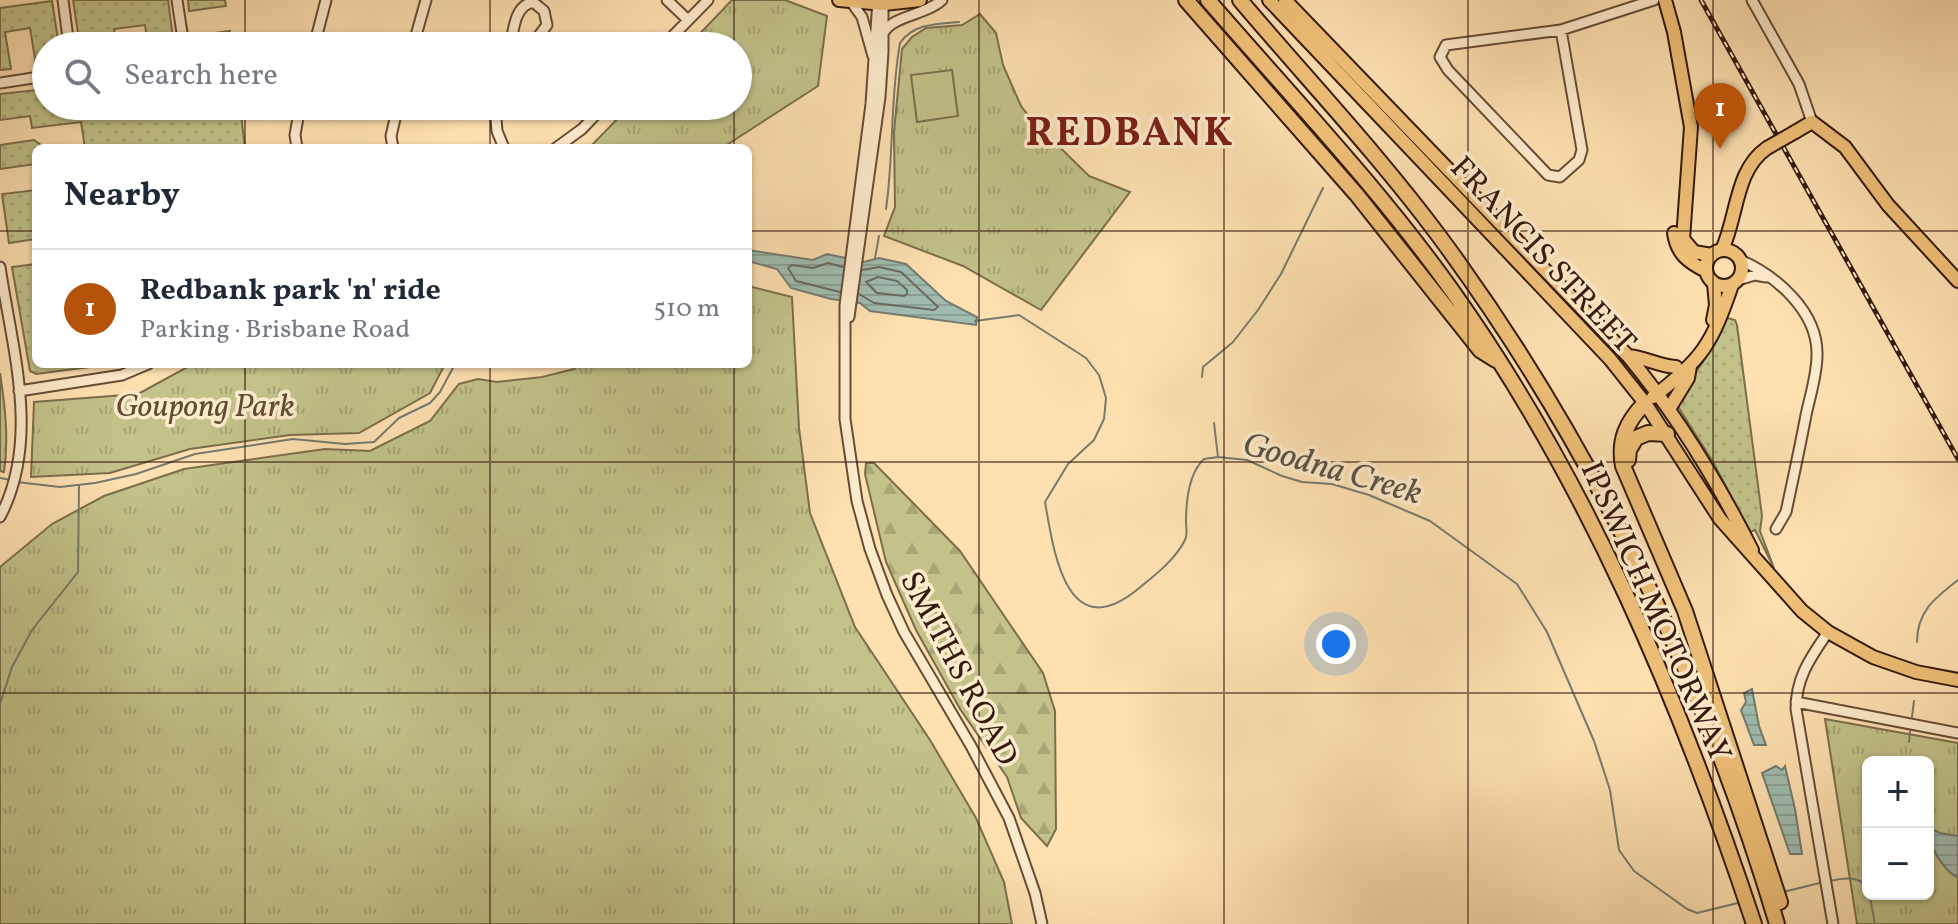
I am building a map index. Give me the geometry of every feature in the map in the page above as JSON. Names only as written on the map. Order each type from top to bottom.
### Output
[{"type":"highway","points":[[1186,0],[1357,195],[1480,350],[1500,362]]},
{"type":"highway","name":"IPSWICH MOTORWAY","points":[[1208,0],[1384,201],[1500,362],[1564,470],[1622,584],[1688,741],[1754,923]]},
{"type":"highway","name":"IPSWICH MOTORWAY","points":[[1240,0],[1370,150],[1436,233],[1491,308],[1555,408],[1611,508],[1660,609],[1765,869],[1781,919]]},
{"type":"highway","points":[[1652,394],[1629,422],[1621,448],[1625,473],[1685,611],[1765,869]]},
{"type":"highway","points":[[1640,503],[1629,465],[1631,445],[1644,434],[1667,434]]},
{"type":"main road","points":[[846,1],[920,0]]},
{"type":"main road","name":"FRANCIS STREET","points":[[1269,0],[1302,38],[1580,325],[1669,409],[1703,461],[1758,562]]},
{"type":"main road","name":"FRANCIS STREET","points":[[1285,0],[1628,356],[1652,394],[1667,434],[1720,519],[1786,596],[1828,632],[1859,650],[1896,666],[1958,680]]},
{"type":"main road","points":[[1665,0],[1690,117],[1691,138],[1682,230],[1685,243],[1698,254],[1717,252],[1738,258]]},
{"type":"main road","points":[[1706,271],[1735,217],[1747,168],[1767,148],[1812,122],[1845,147],[1888,205],[1958,281]]},
{"type":"main road","points":[[1652,394],[1698,345],[1712,323],[1716,309],[1714,284],[1706,271],[1682,256],[1676,244],[1674,230],[1686,192]]},
{"type":"main road","points":[[1652,394],[1690,366],[1713,338],[1742,271],[1735,217]]},
{"type":"main road","points":[[1714,284],[1735,283]]},
{"type":"main road","points":[[1628,356],[1676,367]]},
{"type":"main road","points":[[1669,409],[1688,378],[1690,366]]},
{"type":"street","points":[[63,0],[67,32]]},
{"type":"street","points":[[177,0],[182,32]]},
{"type":"street","points":[[318,32],[326,0]]},
{"type":"street","points":[[417,32],[426,0]]},
{"type":"street","points":[[667,0],[688,20]]},
{"type":"street","points":[[676,32],[708,0]]},
{"type":"street","points":[[884,32],[889,25],[935,7],[942,0]]},
{"type":"street","points":[[1561,30],[1582,150],[1579,160],[1560,177],[1548,175],[1448,70],[1440,57],[1446,45],[1561,30],[1654,0]]},
{"type":"street","points":[[1752,0],[1799,84],[1812,122]]},
{"type":"street","points":[[846,1],[862,17],[875,63]]},
{"type":"street","points":[[514,32],[519,10],[533,2],[544,11],[547,25],[542,32]]},
{"type":"street","name":"SMITHS ROAD","points":[[854,253],[880,97],[884,32],[881,2]]},
{"type":"street","name":"SMITHS ROAD","points":[[881,2],[845,336],[845,419],[857,501],[870,549],[904,632],[999,798],[1021,850],[1042,924]]},
{"type":"street","points":[[0,83],[32,78]]},
{"type":"street","points":[[296,144],[298,120]]},
{"type":"street","points":[[392,144],[395,120]]},
{"type":"street","points":[[496,120],[502,144]]},
{"type":"street","points":[[561,144],[591,120]]},
{"type":"street","points":[[1738,258],[1762,271],[1801,308],[1813,331],[1817,348],[1815,373],[1786,512],[1776,529]]},
{"type":"street","points":[[0,267],[19,391],[22,435],[18,472],[0,517]]},
{"type":"street","points":[[1735,283],[1755,275],[1769,278]]},
{"type":"street","points":[[115,368],[116,376]]},
{"type":"street","points":[[19,391],[116,376],[137,368]]},
{"type":"street","points":[[1828,632],[1804,668],[1796,702],[1833,924]]},
{"type":"street","points":[[1796,702],[1958,733]]},
{"type":"green space","points":[[73,0],[168,0],[172,32],[146,32],[145,25],[114,29],[115,32],[78,32]]},
{"type":"green space","points":[[188,0],[225,0],[226,6],[189,11]]},
{"type":"green space","points":[[732,0],[785,0],[827,16],[818,86],[728,144],[593,144],[616,120],[752,120],[752,32],[701,32]]},
{"type":"green space","points":[[52,1],[57,32],[32,32],[32,40],[30,28],[5,32],[11,69],[0,70],[0,8]]},
{"type":"green space","points":[[980,14],[996,33],[1003,65],[1021,106],[1032,120],[1089,176],[1130,192],[1041,310],[963,266],[884,236],[895,207],[894,132],[902,49],[912,37],[926,28],[962,25]]},
{"type":"green space","points":[[952,70],[958,116],[917,122],[911,75]]},
{"type":"green space","points":[[32,91],[32,120],[242,120],[245,144],[84,144],[81,122],[32,128],[30,116],[0,120],[0,94]]},
{"type":"green space","points":[[34,140],[40,144],[32,144],[32,165],[0,169],[0,145]]},
{"type":"green space","points":[[32,190],[32,240],[9,243],[2,194]]},
{"type":"green space","points":[[32,264],[32,368],[82,368],[36,374],[30,371],[12,267]]},
{"type":"green space","points":[[752,287],[792,297],[799,428],[810,513],[855,627],[930,740],[976,818],[1004,882],[1012,924],[0,924],[0,567],[52,524],[104,496],[184,469],[325,449],[370,451],[430,421],[459,384],[478,379],[497,382],[542,377],[574,369],[752,368]]},
{"type":"green space","points":[[1727,318],[1735,320],[1737,325],[1762,516],[1760,531],[1774,568],[1755,530],[1750,532],[1713,462],[1677,405],[1678,400],[1683,401],[1681,395],[1712,348]]},
{"type":"green space","name":"Goupong Park","points":[[186,368],[443,368],[430,393],[359,433],[290,435],[190,449],[110,473],[31,477],[34,402],[138,394]]},
{"type":"green space","points":[[0,373],[5,410],[4,472],[0,471]]},
{"type":"green space","points":[[866,463],[874,463],[960,551],[1043,673],[1055,711],[1056,829],[1047,846],[1021,818],[1007,777],[960,709],[916,630],[886,562],[865,474]]},
{"type":"green space","points":[[1825,719],[1958,743],[1958,924],[1857,924]]},
{"type":"water","points":[[752,251],[813,260],[827,254],[864,262],[879,258],[906,264],[946,301],[977,317],[976,325],[870,311],[860,303],[791,288],[777,269],[752,262]]},
{"type":"water","points":[[1752,689],[1766,745],[1754,745],[1741,710],[1746,702],[1744,693]]},
{"type":"water","points":[[1776,766],[1782,770],[1785,766],[1802,854],[1790,854],[1762,773]]},
{"type":"water","points":[[1934,830],[1958,836],[1958,878],[1947,869],[1937,856]]},
{"type":"waterway","points":[[886,209],[900,43],[919,28],[959,22]]},
{"type":"waterway","points":[[1202,377],[1203,367],[1233,342],[1258,310],[1281,274],[1323,188]]},
{"type":"waterway","points":[[875,258],[879,236]]},
{"type":"waterway","name":"Goodna Creek","points":[[975,321],[1019,315],[1086,358],[1099,375],[1106,398],[1104,419],[1094,440],[1068,464],[1045,502],[1060,568],[1068,587],[1080,601],[1095,607],[1114,604],[1138,589],[1170,561],[1186,538],[1189,488],[1204,459],[1247,460],[1302,482],[1332,484],[1369,495],[1430,521],[1517,584],[1547,632],[1594,741],[1610,790],[1619,850],[1634,871],[1697,913],[1738,903]]},
{"type":"waterway","name":"Goodna Creek","points":[[17,482],[60,487],[95,483],[136,474],[195,454],[293,439],[345,444],[374,442],[399,418],[430,403],[453,368]]},
{"type":"waterway","points":[[1214,423],[1218,457]]},
{"type":"waterway","name":"Goodna Creek","points":[[0,478],[11,480]]},
{"type":"waterway","points":[[0,704],[12,667],[32,630],[78,572],[79,485]]},
{"type":"waterway","points":[[1917,642],[1920,622],[1929,606],[1958,580]]},
{"type":"waterway","points":[[1912,717],[1914,701]]},
{"type":"waterway","points":[[1909,742],[1910,731]]},
{"type":"waterway","name":"Goodna Creek","points":[[1830,881],[1860,881],[1868,893],[1875,924]]},
{"type":"waterway","name":"Goodna Creek","points":[[1783,892],[1824,882]]},
{"type":"railway","points":[[1701,0],[1958,459]]},
{"type":"place","name":"Redbank park 'n' ride","points":[[1720,149]]},
{"type":"district","name":"REDBANK","points":[[1130,131]]}]
